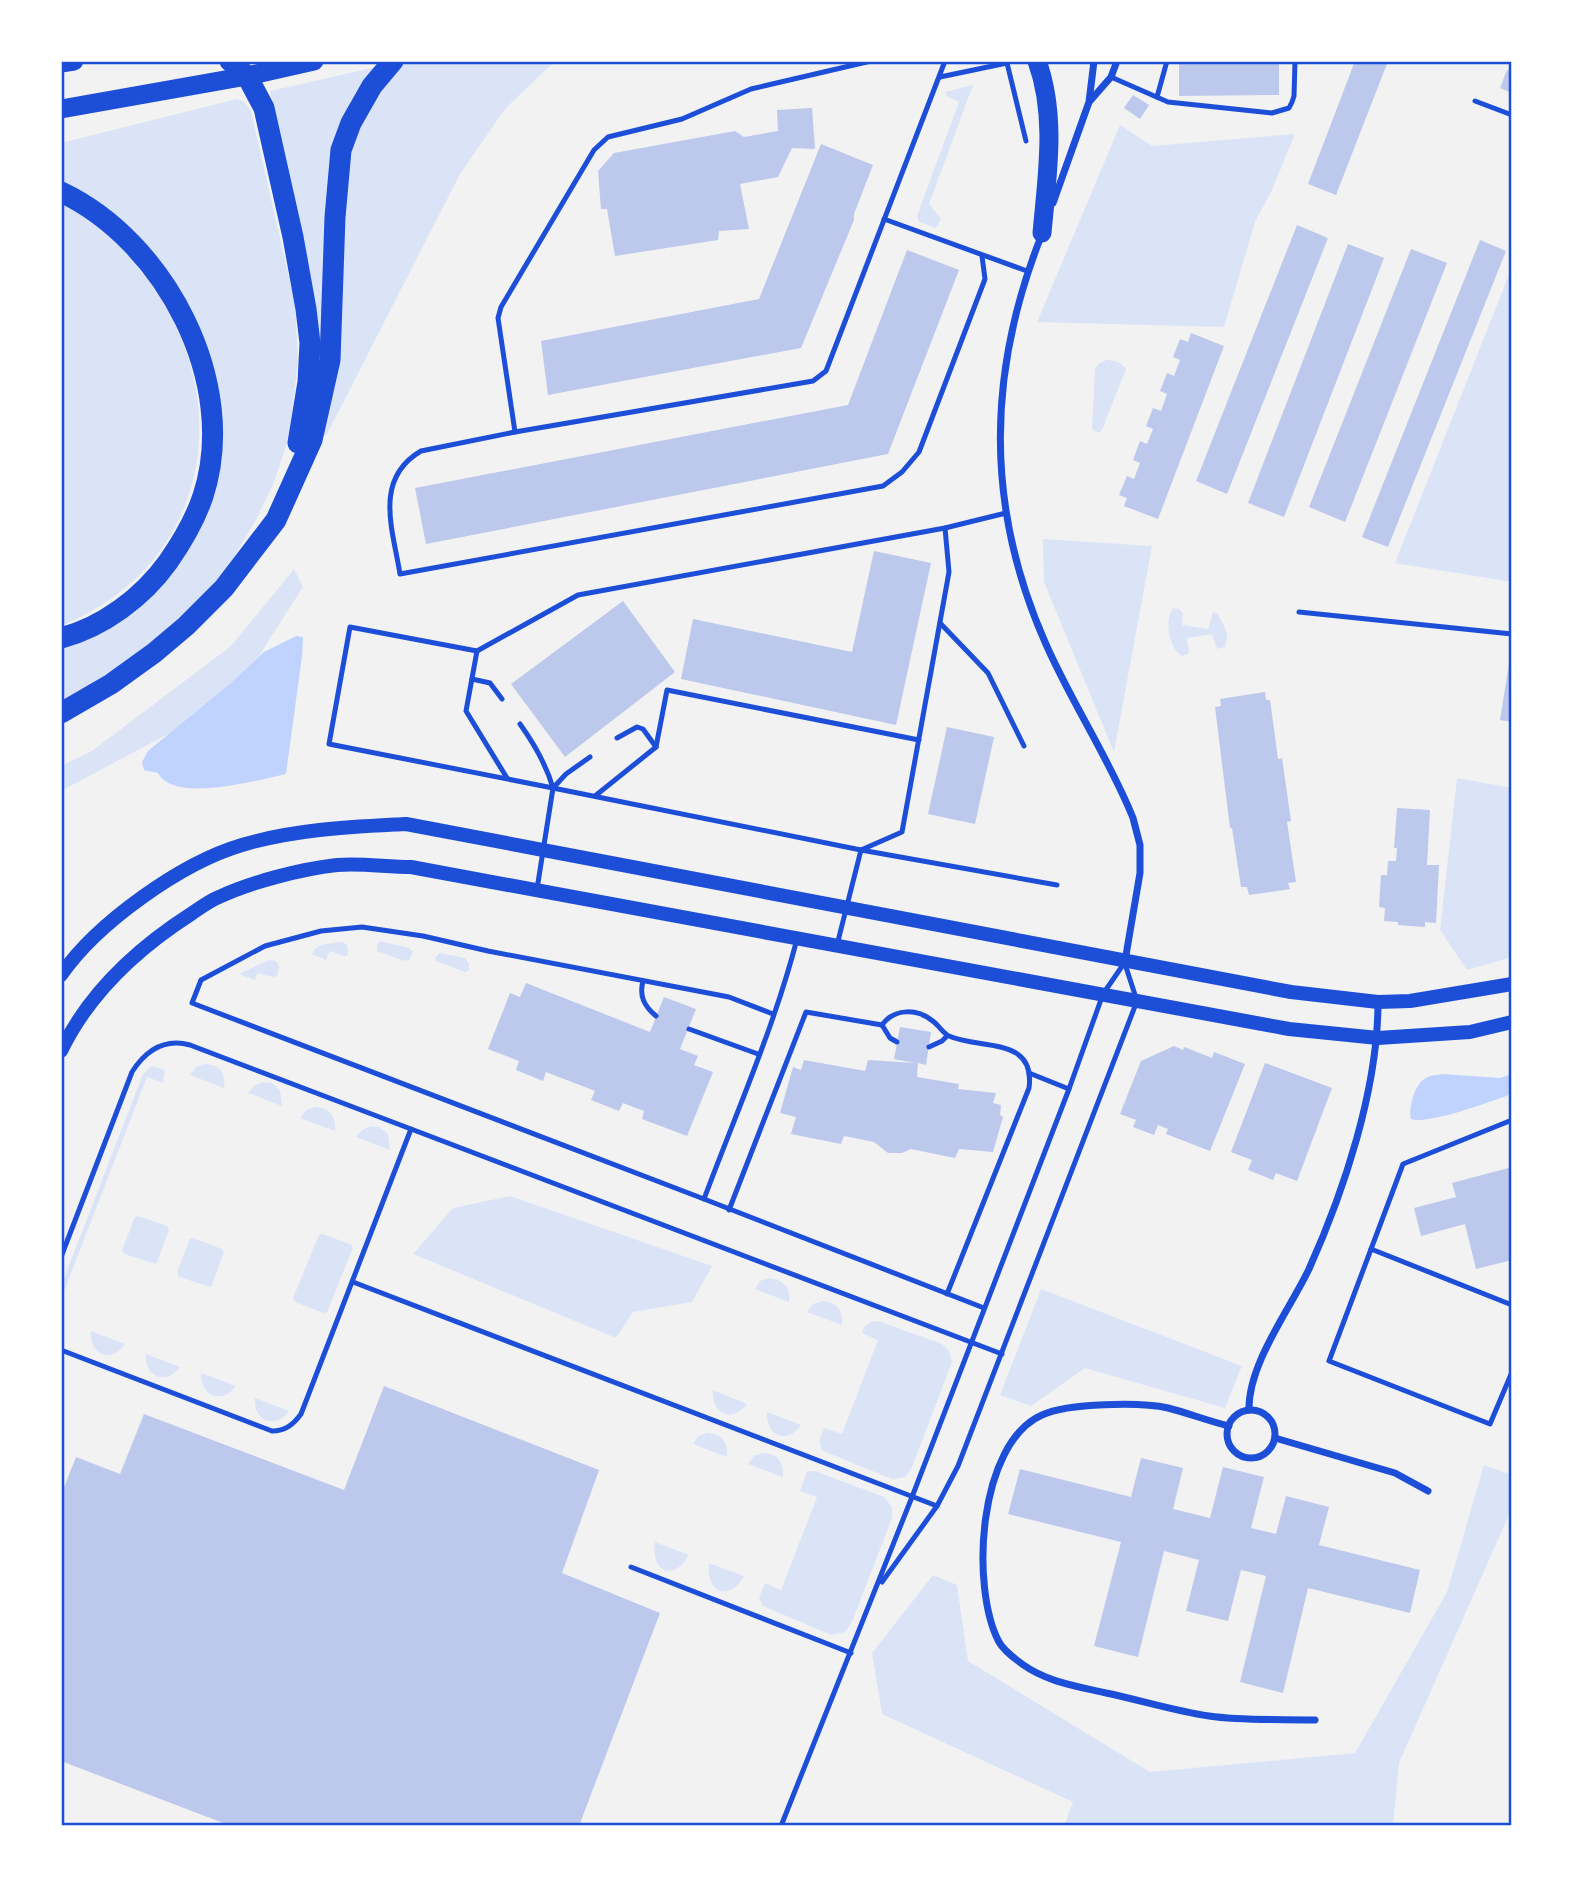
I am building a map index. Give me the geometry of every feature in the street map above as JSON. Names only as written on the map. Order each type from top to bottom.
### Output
[{"type":"highway","points":[[61,63],[74,61]]},
{"type":"highway","points":[[230,61],[247,76],[264,108],[293,237],[310,343],[308,382],[299,439],[276,520]]},
{"type":"highway","points":[[61,109],[247,76],[314,61]]},
{"type":"highway","points":[[61,713],[111,684],[186,626],[224,588],[276,520],[312,440],[330,360],[335,216],[341,150],[351,123],[372,86],[393,61]]},
{"type":"highway","points":[[1037,61],[1046,85],[1050,131],[1042,233]]},
{"type":"highway","points":[[61,192],[75,198],[112,224],[159,275],[178,307],[202,364],[209,397],[211,426],[210,464],[203,495],[193,521],[171,558],[151,583],[113,615],[61,638]]},
{"type":"main road","points":[[61,975],[71,961],[134,902],[187,869],[241,845],[328,828],[406,824],[1291,992],[1378,1002],[1439,998],[1512,984]]},
{"type":"main road","points":[[61,1051],[70,1033],[104,986],[136,953],[169,928],[217,897],[263,881],[337,865],[411,867],[1289,1029],[1378,1038],[1470,1032],[1512,1022]]},
{"type":"street","points":[[1094,61],[1089,102],[1027,271],[1018,303],[1002,394],[999,454],[1006,513],[1016,561],[1045,643],[1133,818],[1140,845],[1140,873],[1125,962]]},
{"type":"street","points":[[1089,102],[1111,77],[1117,61]]},
{"type":"street","points":[[1249,1410],[1248,1395],[1256,1371],[1307,1272],[1333,1209],[1362,1112],[1378,1038],[1378,1002]]},
{"type":"street","points":[[1229,1426],[1159,1406],[1090,1406],[1043,1414],[1022,1429],[1014,1437],[999,1463],[985,1529],[985,1578],[995,1632],[1001,1645],[1011,1655],[1045,1678],[1208,1716],[1315,1720]]},
{"type":"street","points":[[1249,1410],[1263,1413],[1269,1418],[1275,1438],[1269,1451],[1249,1458],[1231,1447],[1227,1433],[1229,1426],[1236,1415],[1249,1410]]},
{"type":"street","points":[[1275,1438],[1395,1473],[1428,1491]]},
{"type":"lane","points":[[515,432],[498,318],[501,307],[601,142],[608,137],[682,119],[751,89],[872,61]]},
{"type":"lane","points":[[945,61],[826,371],[813,381],[515,432],[421,452],[409,458],[399,470],[388,504],[400,574],[883,486],[902,472],[919,452],[985,279],[982,256]]},
{"type":"lane","points":[[1157,97],[1167,61]]},
{"type":"lane","points":[[1111,77],[1168,102],[1272,113],[1289,107],[1292,102],[1295,61]]},
{"type":"lane","points":[[940,76],[1007,63],[1027,141]]},
{"type":"lane","points":[[1475,101],[1512,115]]},
{"type":"lane","points":[[884,219],[1027,271]]},
{"type":"lane","points":[[1006,513],[945,528],[578,595],[477,651],[350,627],[329,744],[1057,885]]},
{"type":"lane","points":[[861,849],[902,832],[949,572],[945,528]]},
{"type":"lane","points":[[1299,612],[1512,634]]},
{"type":"lane","points":[[940,623],[988,673],[1024,746]]},
{"type":"lane","points":[[477,651],[466,710],[507,778]]},
{"type":"lane","points":[[472,679],[490,683],[502,699]]},
{"type":"lane","points":[[595,796],[656,747],[667,690],[919,740]]},
{"type":"lane","points":[[520,724],[542,758],[554,788]]},
{"type":"lane","points":[[617,738],[629,729],[637,727],[643,730],[656,747]]},
{"type":"lane","points":[[537,890],[554,788],[566,774],[590,757]]},
{"type":"lane","points":[[837,946],[861,849]]},
{"type":"lane","points":[[773,1014],[729,997],[423,936],[362,928],[321,931],[265,946],[201,980],[192,1003],[984,1308]]},
{"type":"lane","points":[[704,1199],[787,978],[797,939]]},
{"type":"lane","points":[[781,1826],[876,1590],[1069,1089],[1102,994],[1125,962]]},
{"type":"lane","points":[[876,1590],[937,1506],[958,1466],[1137,1001],[1125,962]]},
{"type":"lane","points":[[643,981],[641,989],[644,1002],[656,1016]]},
{"type":"lane","points":[[729,1209],[806,1012],[882,1025],[890,1038],[897,1042]]},
{"type":"lane","points":[[882,1025],[893,1014],[914,1012],[931,1018],[947,1036],[1015,1051],[1026,1063],[1029,1073],[1029,1088],[947,1294]]},
{"type":"lane","points":[[689,1029],[758,1054]]},
{"type":"lane","points":[[929,1047],[947,1036]]},
{"type":"lane","points":[[61,1257],[132,1072],[140,1058],[151,1049],[177,1041],[212,1052],[1002,1354]]},
{"type":"lane","points":[[1029,1073],[1069,1089]]},
{"type":"lane","points":[[1512,1120],[1403,1164],[1329,1361],[1490,1424],[1512,1373]]},
{"type":"lane","points":[[61,1350],[272,1431],[281,1431],[295,1423],[301,1414],[411,1129]]},
{"type":"lane","points":[[1371,1249],[1512,1305]]},
{"type":"lane","points":[[353,1282],[937,1506]]},
{"type":"lane","points":[[631,1567],[851,1653]]},
{"type":"shaded area","points":[[403,61],[555,61],[505,109],[460,174],[326,436],[311,429],[313,296],[270,91]]},
{"type":"shaded area","points":[[973,85],[929,204],[941,219],[936,228],[919,222],[917,216],[959,102],[945,92]]},
{"type":"shaded area","points":[[237,99],[244,102],[251,111],[295,304],[298,361],[289,437],[274,482],[256,520],[234,557],[209,590],[158,640],[61,706],[61,647],[106,628],[214,486],[194,320],[61,183],[61,143]]},
{"type":"shaded area","points":[[1120,125],[1152,146],[1295,134],[1272,190],[1255,222],[1224,327],[1037,322]]},
{"type":"shaded area","points":[[61,201],[114,237],[170,314],[190,365],[199,417],[196,468],[180,517],[153,560],[113,597],[61,626]]},
{"type":"shaded area","points":[[1512,267],[1512,582],[1395,563]]},
{"type":"shaded area","points":[[1106,360],[1117,362],[1126,369],[1099,433],[1092,429],[1095,369]]},
{"type":"shaded area","points":[[1043,539],[1152,546],[1114,752],[1044,582]]},
{"type":"shaded area","points":[[294,569],[303,587],[230,701],[61,791],[61,766],[92,751],[231,646]]},
{"type":"shaded area","points":[[1173,608],[1183,613],[1182,625],[1208,629],[1213,612],[1217,613],[1227,634],[1225,647],[1217,649],[1212,634],[1187,638],[1189,653],[1182,656],[1174,647],[1169,634],[1170,613]]},
{"type":"shaded area","points":[[1457,778],[1512,788],[1512,957],[1467,970],[1440,930]]},
{"type":"shaded area","points":[[380,941],[409,948],[413,952],[409,960],[405,961],[377,951]]},
{"type":"shaded area","points":[[343,942],[347,945],[348,955],[330,951],[326,960],[312,954],[321,945]]},
{"type":"shaded area","points":[[439,953],[465,958],[469,970],[465,972],[436,961]]},
{"type":"shaded area","points":[[269,960],[276,961],[279,966],[277,976],[257,973],[255,980],[239,974]]},
{"type":"shaded area","points":[[205,1064],[215,1066],[221,1071],[224,1088],[190,1075],[196,1067]]},
{"type":"shaded area","points":[[152,1066],[165,1070],[163,1083],[147,1077],[61,1299],[61,1286],[143,1074]]},
{"type":"shaded area","points":[[263,1082],[272,1083],[280,1090],[282,1106],[248,1093]]},
{"type":"shaded area","points":[[315,1107],[325,1109],[331,1114],[335,1131],[300,1118],[306,1110]]},
{"type":"shaded area","points":[[371,1126],[379,1127],[388,1134],[390,1150],[356,1137]]},
{"type":"shaded area","points":[[510,1196],[712,1266],[692,1302],[633,1312],[616,1338],[413,1254],[453,1208]]},
{"type":"shaded area","points":[[135,1217],[167,1226],[169,1230],[156,1264],[124,1254],[122,1250]]},
{"type":"shaded area","points":[[319,1235],[353,1247],[327,1312],[323,1313],[295,1302],[293,1298]]},
{"type":"shaded area","points":[[190,1239],[224,1252],[211,1287],[179,1277],[177,1272]]},
{"type":"shaded area","points":[[769,1278],[779,1280],[785,1285],[789,1292],[789,1302],[755,1289],[760,1281]]},
{"type":"shaded area","points":[[1041,1289],[1242,1366],[1225,1408],[1085,1368],[1031,1406],[1000,1395]]},
{"type":"shaded area","points":[[822,1301],[832,1303],[838,1308],[842,1325],[807,1312],[813,1304]]},
{"type":"shaded area","points":[[872,1321],[942,1344],[949,1351],[952,1362],[912,1467],[905,1477],[892,1479],[823,1451],[819,1441],[824,1428],[842,1434],[878,1340],[862,1333],[864,1327]]},
{"type":"shaded area","points":[[91,1331],[125,1344],[114,1354],[102,1354],[94,1346]]},
{"type":"shaded area","points":[[146,1354],[180,1367],[168,1376],[157,1376],[148,1368]]},
{"type":"shaded area","points":[[201,1373],[236,1386],[224,1395],[213,1395],[204,1387]]},
{"type":"shaded area","points":[[713,1390],[747,1404],[736,1413],[724,1413],[716,1405]]},
{"type":"shaded area","points":[[255,1398],[289,1411],[278,1420],[266,1420],[255,1406]]},
{"type":"shaded area","points":[[767,1412],[801,1425],[790,1435],[778,1435],[770,1427]]},
{"type":"shaded area","points":[[707,1433],[717,1435],[723,1440],[727,1457],[693,1444],[698,1436]]},
{"type":"shaded area","points":[[763,1453],[773,1455],[779,1460],[783,1477],[748,1464],[754,1456]]},
{"type":"shaded area","points":[[1484,1465],[1512,1475],[1512,1508],[1399,1763],[1393,1826],[1064,1826],[1073,1802],[882,1714],[872,1653],[933,1575],[957,1585],[968,1661],[1150,1772],[1355,1753],[1447,1592]]},
{"type":"shaded area","points":[[807,1471],[815,1471],[884,1497],[892,1507],[892,1518],[852,1622],[845,1632],[831,1635],[763,1606],[759,1598],[765,1583],[781,1590],[817,1497],[800,1491]]},
{"type":"shaded area","points":[[655,1542],[689,1555],[677,1569],[664,1570],[656,1560]]},
{"type":"shaded area","points":[[709,1563],[744,1576],[732,1589],[719,1590],[711,1581]]},
{"type":"water","points":[[296,636],[303,637],[302,656],[286,774],[199,789],[181,787],[167,782],[158,773],[144,770],[142,762],[148,751],[231,683],[264,652]]},
{"type":"water","points":[[1443,1074],[1500,1078],[1512,1074],[1512,1094],[1445,1116],[1411,1119],[1412,1103],[1419,1085],[1428,1077]]},
{"type":"building","points":[[1355,61],[1388,61],[1336,195],[1308,184]]},
{"type":"building","points":[[1279,62],[1279,95],[1179,96],[1179,63]]},
{"type":"building","points":[[1507,70],[1512,71],[1512,93],[1500,88]]},
{"type":"building","points":[[1133,95],[1149,105],[1140,119],[1124,108]]},
{"type":"building","points":[[812,108],[815,149],[792,148],[778,177],[740,184],[749,229],[719,231],[718,240],[615,256],[607,209],[601,209],[598,171],[614,153],[735,131],[744,137],[778,131],[777,110]]},
{"type":"building","points":[[821,144],[873,165],[854,220],[801,348],[548,395],[541,341],[759,299]]},
{"type":"building","points":[[1297,225],[1328,238],[1227,494],[1196,481]]},
{"type":"building","points":[[1480,240],[1506,251],[1388,547],[1362,537]]},
{"type":"building","points":[[1348,244],[1384,258],[1284,517],[1248,503]]},
{"type":"building","points":[[1411,249],[1447,263],[1345,522],[1309,507]]},
{"type":"building","points":[[907,250],[959,270],[888,454],[426,544],[415,488],[848,405]]},
{"type":"building","points":[[1191,333],[1224,346],[1158,519],[1124,506],[1127,498],[1119,495],[1127,476],[1134,479],[1140,463],[1133,460],[1140,441],[1147,444],[1153,429],[1146,426],[1153,408],[1161,411],[1167,394],[1160,391],[1167,373],[1174,376],[1180,360],[1173,357],[1180,339],[1188,342]]},
{"type":"building","points":[[874,551],[931,563],[896,725],[681,679],[693,619],[852,652]]},
{"type":"building","points":[[623,601],[675,672],[565,757],[511,684]]},
{"type":"building","points":[[1512,658],[1512,722],[1500,720]]},
{"type":"building","points":[[1265,692],[1266,700],[1270,700],[1278,759],[1282,758],[1291,821],[1287,822],[1296,882],[1288,883],[1290,889],[1249,895],[1247,887],[1241,887],[1230,828],[1215,707],[1221,706],[1220,699]]},
{"type":"building","points":[[947,727],[994,737],[975,824],[928,814]]},
{"type":"building","points":[[1397,808],[1430,810],[1427,865],[1439,865],[1436,923],[1425,922],[1425,927],[1384,921],[1385,908],[1379,907],[1381,875],[1387,875],[1388,861],[1396,861],[1397,848],[1394,848]]},
{"type":"building","points":[[526,983],[650,1032],[664,997],[696,1009],[680,1049],[698,1056],[694,1065],[713,1072],[687,1136],[642,1119],[644,1111],[623,1103],[619,1111],[591,1100],[595,1091],[546,1072],[543,1081],[516,1070],[519,1061],[488,1049],[510,993],[520,997]]},
{"type":"building","points":[[900,1027],[931,1032],[926,1065],[918,1063],[917,1077],[959,1084],[958,1089],[996,1093],[993,1103],[1001,1105],[1000,1115],[1003,1117],[993,1152],[959,1149],[955,1158],[911,1149],[902,1153],[888,1153],[874,1142],[844,1136],[841,1144],[791,1134],[796,1117],[780,1113],[793,1067],[801,1070],[804,1060],[865,1071],[868,1060],[915,1063],[894,1059]]},
{"type":"building","points":[[1174,1046],[1212,1058],[1214,1052],[1245,1064],[1210,1151],[1166,1134],[1168,1129],[1158,1125],[1154,1135],[1133,1127],[1136,1120],[1120,1114],[1141,1061]]},
{"type":"building","points":[[1265,1063],[1332,1088],[1297,1181],[1276,1173],[1273,1180],[1248,1170],[1252,1160],[1231,1152]]},
{"type":"building","points":[[1512,1167],[1512,1260],[1476,1269],[1465,1224],[1421,1236],[1414,1208],[1456,1197],[1452,1183]]},
{"type":"building","points":[[384,1386],[599,1470],[562,1573],[660,1613],[579,1826],[231,1826],[61,1761],[61,1495],[76,1457],[120,1474],[144,1414],[344,1490]]},
{"type":"building","points":[[1141,1458],[1183,1468],[1173,1509],[1210,1518],[1223,1467],[1264,1477],[1251,1528],[1276,1534],[1286,1496],[1329,1507],[1319,1545],[1420,1570],[1410,1613],[1308,1588],[1283,1693],[1240,1682],[1266,1576],[1241,1570],[1228,1621],[1186,1611],[1199,1560],[1164,1551],[1138,1657],[1094,1646],[1121,1542],[1008,1514],[1020,1469],[1131,1497]]}]
